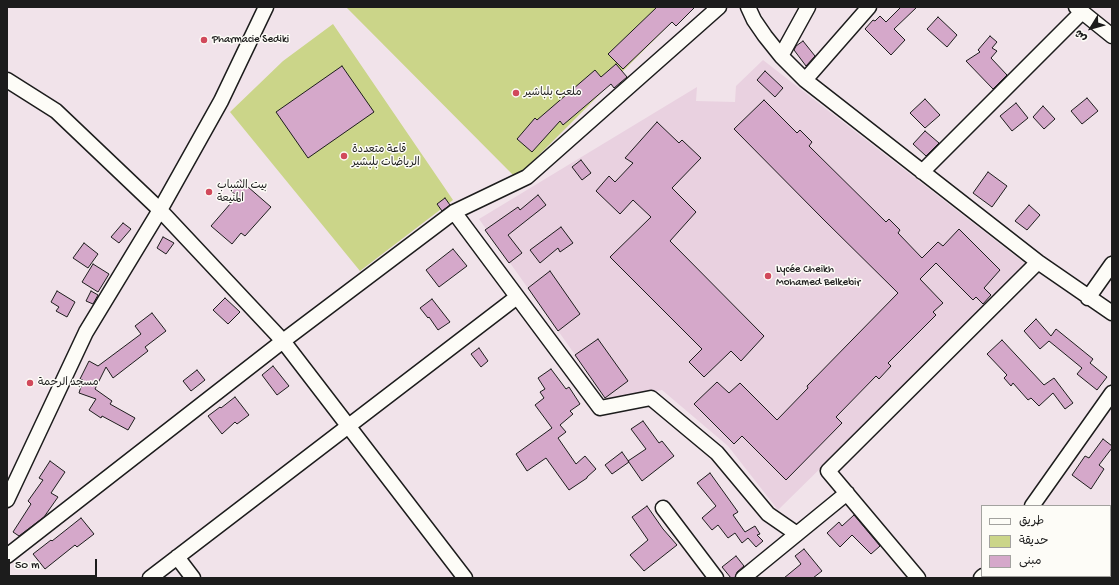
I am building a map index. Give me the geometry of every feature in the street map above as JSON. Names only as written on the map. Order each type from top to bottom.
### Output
[{"type":"street","points":[[7,500],[86,332],[160,210],[221,101],[266,7]]},
{"type":"street","points":[[7,556],[283,342],[454,212],[527,176],[719,7]]},
{"type":"street","points":[[748,7],[764,36],[805,80],[1038,262],[1088,298],[1112,313]]},
{"type":"street","points":[[781,56],[808,7]]},
{"type":"street","points":[[805,80],[869,7]]},
{"type":"street","points":[[922,172],[1079,10],[1112,36]]},
{"type":"street","points":[[7,80],[56,111],[160,210],[283,342],[464,578]]},
{"type":"street","points":[[454,212],[600,408],[651,398],[717,453],[768,514],[797,534]]},
{"type":"street","points":[[918,578],[828,471],[1038,262]]},
{"type":"street","points":[[1088,298],[1112,264]]},
{"type":"street","points":[[150,578],[517,297]]},
{"type":"street","points":[[1033,505],[1112,393]]},
{"type":"street","points":[[743,578],[847,493]]},
{"type":"street","points":[[663,508],[716,578]]},
{"type":"street","points":[[177,557],[193,578]]},
{"type":"shaded area","name":"Lycée Cheikh Mohamed Belkebir","points":[[763,60],[1027,265],[778,510],[728,446],[662,390],[607,400],[479,219],[697,87],[696,101],[735,102],[736,86]]},
{"type":"green space","name":"ملعب بلباشير","points":[[346,7],[687,7],[516,178]]},
{"type":"green space","name":"قاعة متعددة الرياضات بلبشير","points":[[333,24],[453,200],[360,271],[230,112],[283,61]]},
{"type":"building","points":[[657,7],[695,7],[676,26],[672,22],[623,69],[608,54]]},
{"type":"building","points":[[901,7],[917,7],[894,29],[905,40],[891,55],[865,29],[873,20],[875,21],[880,16],[886,22]]},
{"type":"building","points":[[938,17],[957,35],[947,47],[927,29]]},
{"type":"building","points":[[990,36],[997,42],[992,48],[997,51],[991,58],[1007,75],[993,89],[966,61],[980,52],[978,50]]},
{"type":"building","points":[[803,41],[815,56],[806,66],[794,50],[796,46]]},
{"type":"building","points":[[616,64],[627,77],[614,88],[611,84],[563,125],[560,121],[532,152],[517,139],[535,118],[537,120],[595,70],[601,77]]},
{"type":"building","points":[[342,66],[374,112],[308,158],[276,112]]},
{"type":"building","points":[[765,71],[783,88],[775,97],[757,80]]},
{"type":"building","points":[[1087,98],[1098,111],[1082,124],[1071,111]]},
{"type":"building","points":[[925,99],[940,115],[925,128],[910,113]]},
{"type":"building","points":[[764,100],[797,133],[800,130],[812,142],[809,146],[886,222],[889,219],[900,230],[898,233],[922,258],[938,242],[943,246],[959,229],[1000,270],[984,288],[991,295],[983,304],[976,297],[973,300],[936,263],[920,279],[943,303],[933,312],[936,315],[888,363],[891,366],[879,379],[876,376],[836,417],[842,423],[786,480],[742,436],[734,444],[694,404],[717,382],[729,393],[740,383],[777,420],[808,388],[807,386],[898,293],[734,129]]},
{"type":"building","points":[[1016,103],[1028,118],[1012,131],[1000,116]]},
{"type":"building","points":[[1043,106],[1055,119],[1044,129],[1033,117]]},
{"type":"building","points":[[657,122],[679,143],[682,140],[701,158],[672,188],[696,212],[670,241],[764,336],[741,361],[731,351],[704,377],[689,362],[702,349],[610,257],[651,217],[633,200],[620,214],[596,191],[609,176],[615,182],[633,163],[625,158]]},
{"type":"building","points":[[925,131],[939,143],[926,156],[913,144]]},
{"type":"building","points":[[581,160],[591,173],[582,180],[572,167]]},
{"type":"building","points":[[988,172],[1007,186],[992,207],[973,193]]},
{"type":"building","points":[[240,180],[271,207],[245,236],[241,233],[232,244],[211,226],[237,196],[231,191]]},
{"type":"building","points":[[538,195],[546,205],[508,235],[522,253],[509,263],[485,230],[518,207],[520,210]]},
{"type":"building","points":[[445,198],[450,205],[442,211],[437,204]]},
{"type":"building","points":[[1029,205],[1040,215],[1027,230],[1015,221]]},
{"type":"building","points":[[123,223],[131,229],[119,243],[111,237]]},
{"type":"building","points":[[561,227],[573,243],[560,252],[558,248],[540,263],[530,250]]},
{"type":"building","points":[[163,237],[174,243],[166,254],[157,248]]},
{"type":"building","points":[[84,243],[98,254],[88,268],[73,258]]},
{"type":"building","points":[[453,249],[467,266],[439,287],[426,270]]},
{"type":"building","points":[[93,264],[109,274],[98,292],[82,282]]},
{"type":"building","points":[[550,271],[580,314],[558,331],[528,288]]},
{"type":"building","points":[[57,291],[75,302],[67,317],[56,311],[59,307],[51,302]]},
{"type":"building","points":[[91,291],[98,295],[93,304],[86,301]]},
{"type":"building","points":[[225,298],[240,312],[228,324],[213,310]]},
{"type":"building","points":[[432,299],[450,322],[438,330],[429,317],[428,318],[420,308]]},
{"type":"building","points":[[152,313],[166,331],[145,347],[148,351],[113,378],[106,367],[95,389],[112,401],[110,404],[135,418],[128,430],[102,416],[101,418],[89,410],[96,399],[79,393],[83,380],[80,379],[89,361],[98,366],[141,334],[135,326]]},
{"type":"building","points":[[1036,319],[1051,336],[1056,329],[1093,359],[1090,363],[1107,377],[1097,390],[1077,374],[1082,368],[1049,341],[1040,349],[1024,331]]},
{"type":"building","points":[[598,339],[628,381],[605,398],[575,355]]},
{"type":"building","points":[[1002,340],[1044,385],[1054,378],[1073,403],[1065,409],[1053,393],[1039,406],[1031,398],[1028,400],[1013,383],[1011,386],[1004,378],[1007,375],[987,354]]},
{"type":"building","points":[[479,348],[488,361],[481,367],[471,354]]},
{"type":"building","points":[[273,366],[289,386],[277,395],[262,375]]},
{"type":"building","points":[[551,369],[566,389],[569,387],[580,404],[570,411],[573,414],[560,425],[566,432],[558,438],[576,464],[585,456],[596,469],[587,478],[569,490],[546,458],[527,471],[516,454],[552,428],[535,405],[544,398],[540,392],[545,389],[538,378]]},
{"type":"building","points":[[197,370],[205,380],[191,391],[183,381]]},
{"type":"building","points":[[235,397],[249,415],[237,424],[235,422],[222,434],[208,416]]},
{"type":"building","points":[[643,421],[659,443],[662,441],[674,456],[642,481],[628,461],[646,449],[631,429]]},
{"type":"building","points":[[1103,439],[1112,446],[1112,448],[1099,465],[1104,469],[1091,489],[1072,475],[1085,456],[1089,458]]},
{"type":"building","points":[[622,452],[629,462],[612,474],[605,465]]},
{"type":"building","points":[[50,461],[65,472],[51,493],[58,497],[44,517],[19,536],[13,532],[31,504],[28,501],[43,480],[39,478]]},
{"type":"building","points":[[710,473],[738,512],[733,515],[745,532],[755,526],[760,534],[757,535],[763,541],[756,547],[748,538],[742,543],[735,533],[728,538],[718,525],[712,530],[702,518],[716,506],[697,483]]},
{"type":"building","points":[[647,506],[663,529],[677,545],[644,571],[630,555],[648,540],[632,517]]},
{"type":"building","points":[[854,515],[880,546],[871,554],[852,535],[840,547],[827,533],[839,522],[842,526]]},
{"type":"building","points":[[81,518],[94,534],[77,547],[75,545],[45,569],[33,554]]},
{"type":"building","points":[[804,549],[822,571],[813,578],[784,578],[801,564],[795,556]]},
{"type":"building","points":[[736,556],[744,566],[737,572],[735,578],[731,578],[722,567]]},
{"type":"place","name":"Pharmacie Sediki","points":[[204,40]]},
{"type":"place","name":"ملعب بلباشير","points":[[516,93]]},
{"type":"place","name":"قاعة متعددة الرياضات بلبشير","points":[[344,156]]},
{"type":"place","name":"بيت الشباب المنيعة","points":[[209,192]]},
{"type":"place","name":"Lycée Cheikh Mohamed Belkebir","points":[[768,276]]},
{"type":"place","name":"مسجد الرحمة","points":[[30,383]]}]
